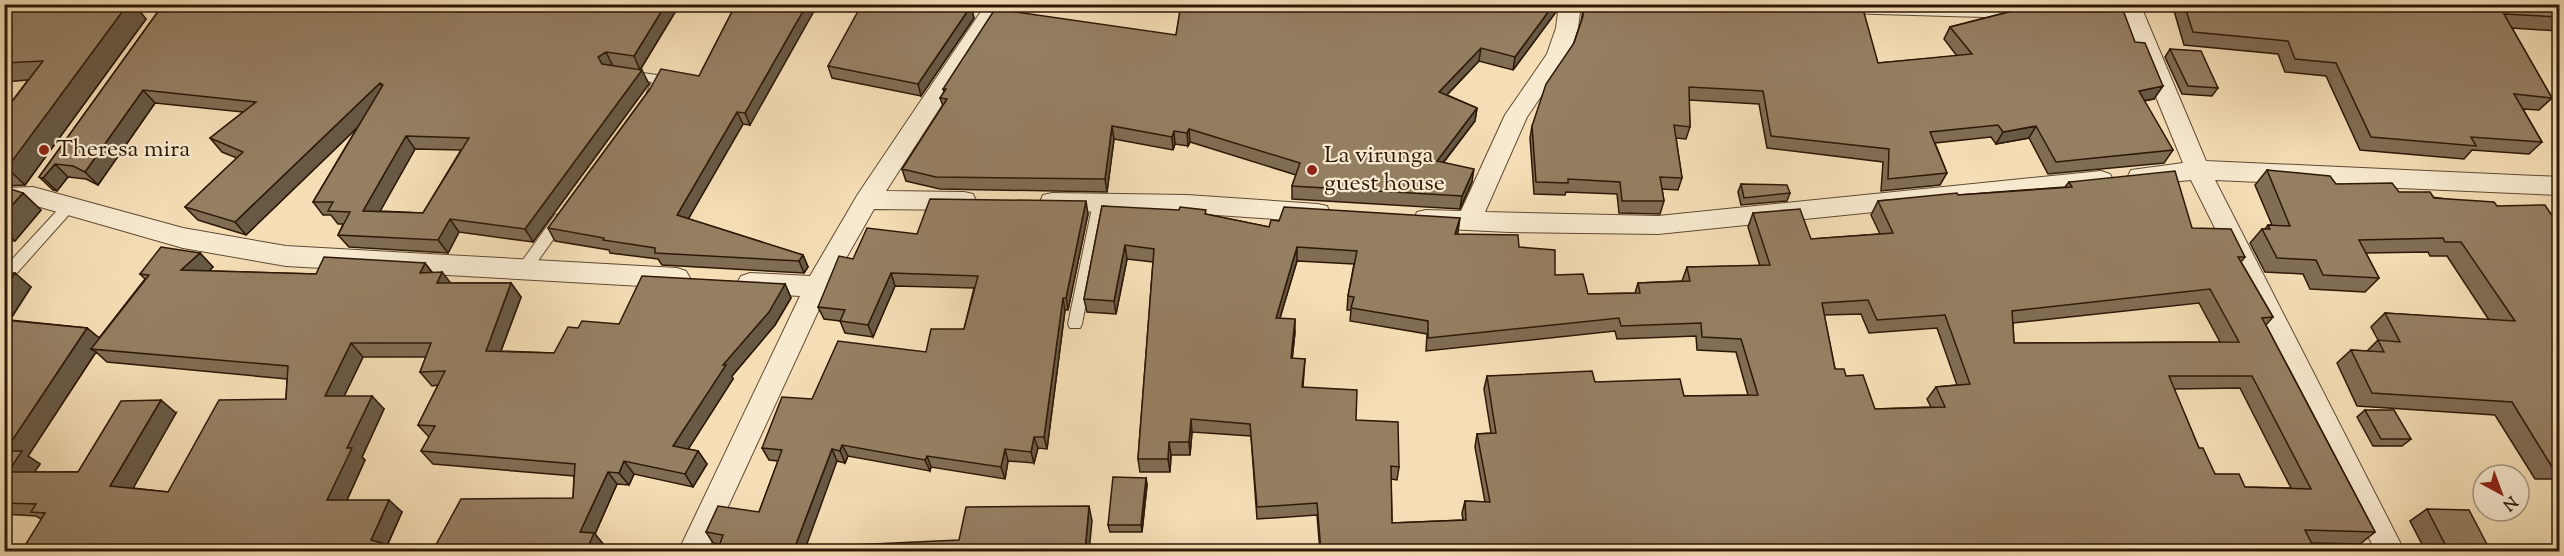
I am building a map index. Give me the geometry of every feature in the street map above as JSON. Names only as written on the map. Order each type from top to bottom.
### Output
[{"type":"street","points":[[692,552],[817,287],[867,200],[998,4]]},
{"type":"street","points":[[1469,221],[1517,115],[1558,55],[1567,28],[1569,4]]},
{"type":"street","points":[[2129,13],[2198,170],[2391,552]]},
{"type":"street","points":[[1401,218],[1658,225],[2198,170],[2559,186]]},
{"type":"street","points":[[4,197],[40,187],[69,206],[183,238],[285,256],[525,268],[817,287]]},
{"type":"street","points":[[867,200],[983,201]]},
{"type":"street","points":[[1029,202],[1187,204],[1345,214]]},
{"type":"lane","points":[[1832,9],[2030,14]]},
{"type":"lane","points":[[613,72],[659,79],[644,105]]},
{"type":"lane","points":[[1075,324],[1099,203]]},
{"type":"lane","points":[[4,278],[69,206]]},
{"type":"lane","points":[[525,268],[570,206]]},
{"type":"building","points":[[4,4],[128,4],[7,168],[4,168],[4,112],[43,61],[4,63]]},
{"type":"building","points":[[175,4],[666,4],[634,56],[606,52],[598,57],[602,64],[642,70],[525,229],[450,219],[438,240],[338,235],[350,212],[328,211],[333,202],[313,202],[383,85],[380,83],[235,222],[185,207],[243,152],[210,138],[256,102],[143,90],[85,172],[73,166],[55,164],[43,178],[39,177],[162,6],[174,6]],"holes":[[[406,136],[469,138],[423,213],[363,211]]]},
{"type":"building","points":[[736,4],[807,4],[745,113],[737,112],[677,215],[803,255],[799,261],[655,253],[655,248],[548,228],[650,89],[661,69],[699,76]]},
{"type":"building","points":[[862,4],[962,4],[971,6],[918,84],[828,66]]},
{"type":"building","points":[[1181,4],[1554,4],[1515,57],[1481,48],[1439,92],[1477,108],[1437,161],[1474,169],[1462,196],[1292,186],[1300,163],[1189,129],[1187,133],[1174,131],[1172,137],[1112,126],[1105,179],[936,177],[902,169],[947,99],[940,98],[946,89],[943,89],[995,9],[1176,35]]},
{"type":"building","points":[[1584,4],[1850,4],[1852,8],[1863,9],[1878,63],[1972,54],[1950,27],[2013,11],[2011,7],[2123,10],[2135,42],[2145,43],[2163,86],[2139,91],[2173,150],[2056,162],[2036,126],[2003,132],[1998,125],[1930,132],[1947,173],[1888,179],[1889,149],[1771,136],[1763,91],[1689,87],[1690,127],[1674,125],[1682,178],[1660,177],[1664,201],[1622,201],[1620,182],[1568,179],[1568,183],[1536,182],[1532,126],[1546,84],[1574,43],[1583,16]]},
{"type":"building","points":[[2184,4],[2559,4],[2559,17],[2504,14],[2552,98],[2514,94],[2542,142],[2471,137],[2476,146],[2371,137],[2336,63],[2295,59],[2288,41],[2193,32]]},
{"type":"building","points":[[2170,49],[2201,51],[2218,88],[2188,86]]},
{"type":"building","points":[[2267,170],[2330,176],[2336,184],[2392,183],[2399,192],[2430,192],[2434,198],[2494,202],[2497,206],[2545,205],[2559,226],[2559,467],[2552,467],[2512,402],[2372,393],[2351,350],[2384,352],[2378,340],[2400,342],[2385,313],[2515,321],[2461,242],[2445,242],[2443,238],[2359,240],[2379,278],[2323,275],[2316,260],[2277,258],[2262,229],[2270,229],[2268,225],[2290,226]]},
{"type":"building","points":[[2175,171],[2192,228],[2231,229],[2245,257],[2238,257],[2273,317],[2262,318],[2375,532],[2305,530],[2316,552],[1321,552],[1317,503],[1257,507],[1250,424],[1191,419],[1189,442],[1169,442],[1168,459],[1138,459],[1154,249],[1125,245],[1114,301],[1084,299],[1102,206],[1179,210],[1180,207],[1206,210],[1205,214],[1269,227],[1271,220],[1279,221],[1284,207],[1460,218],[1455,234],[1518,235],[1519,247],[1555,250],[1555,275],[1583,274],[1588,294],[1640,293],[1638,283],[1690,281],[1687,267],[1770,265],[1753,213],[1800,209],[1811,239],[1893,233],[1878,201],[1957,193],[1958,195],[2072,187],[2069,182]],"holes":[[[1297,247],[1357,251],[1348,296],[1354,297],[1351,308],[1428,321],[1428,338],[1619,318],[1621,326],[1701,323],[1702,337],[1741,339],[1758,395],[1684,396],[1680,379],[1595,382],[1592,371],[1487,376],[1496,433],[1477,434],[1490,502],[1465,501],[1466,520],[1392,523],[1391,466],[1399,467],[1398,422],[1356,420],[1357,390],[1302,387],[1305,359],[1291,358],[1295,319],[1276,318]],[[2210,289],[2239,342],[2014,343],[2012,311]],[[1868,300],[1877,320],[1945,315],[1970,384],[1936,387],[1945,407],[1875,409],[1863,375],[1846,376],[1844,369],[1835,369],[1822,303]],[[2169,376],[2252,376],[2311,489],[2245,487],[2239,474],[2215,474],[2203,448],[2199,448]]]},
{"type":"building","points":[[1741,184],[1787,185],[1790,193],[1744,198]]},
{"type":"building","points":[[4,190],[23,193],[4,214]]},
{"type":"building","points":[[930,199],[1086,201],[1066,298],[1063,298],[1044,437],[1034,437],[1031,452],[1005,449],[1001,467],[927,456],[925,460],[842,445],[840,451],[832,449],[793,552],[717,552],[723,535],[706,532],[718,506],[759,512],[782,450],[762,448],[782,397],[812,399],[838,341],[926,352],[931,329],[964,329],[978,276],[891,273],[868,325],[840,321],[845,310],[818,307],[839,256],[853,259],[867,228],[917,234]]},
{"type":"building","points":[[161,247],[200,253],[181,270],[316,274],[324,257],[425,263],[420,273],[442,272],[437,283],[511,283],[486,351],[554,353],[568,327],[578,328],[582,321],[619,324],[642,276],[785,284],[769,312],[723,365],[726,365],[673,446],[698,451],[685,474],[624,461],[619,473],[608,472],[580,532],[594,533],[586,552],[432,552],[461,499],[573,498],[575,464],[421,451],[435,426],[418,425],[445,371],[420,372],[431,343],[351,343],[325,396],[372,396],[347,448],[352,448],[327,500],[389,500],[371,540],[415,552],[21,552],[45,513],[31,512],[36,504],[4,503],[4,320],[87,328],[5,451],[22,451],[8,472],[78,472],[121,401],[161,400],[110,486],[168,492],[219,400],[286,399],[288,366],[91,349],[149,275],[140,274]]},
{"type":"building","points":[[4,273],[15,273],[4,289]]},
{"type":"building","points":[[2365,410],[2394,410],[2411,439],[2381,439]]},
{"type":"building","points":[[1113,477],[1146,478],[1141,525],[1108,525]]},
{"type":"building","points":[[1089,506],[1085,552],[829,552],[830,546],[959,540],[966,507]]},
{"type":"building","points":[[2427,509],[2469,510],[2471,523],[2476,523],[2491,552],[2449,552]]},
{"type":"place","name":"Theresa mira","points":[[44,150]]},
{"type":"place","name":"La virunga guest house","points":[[1312,170]]}]
